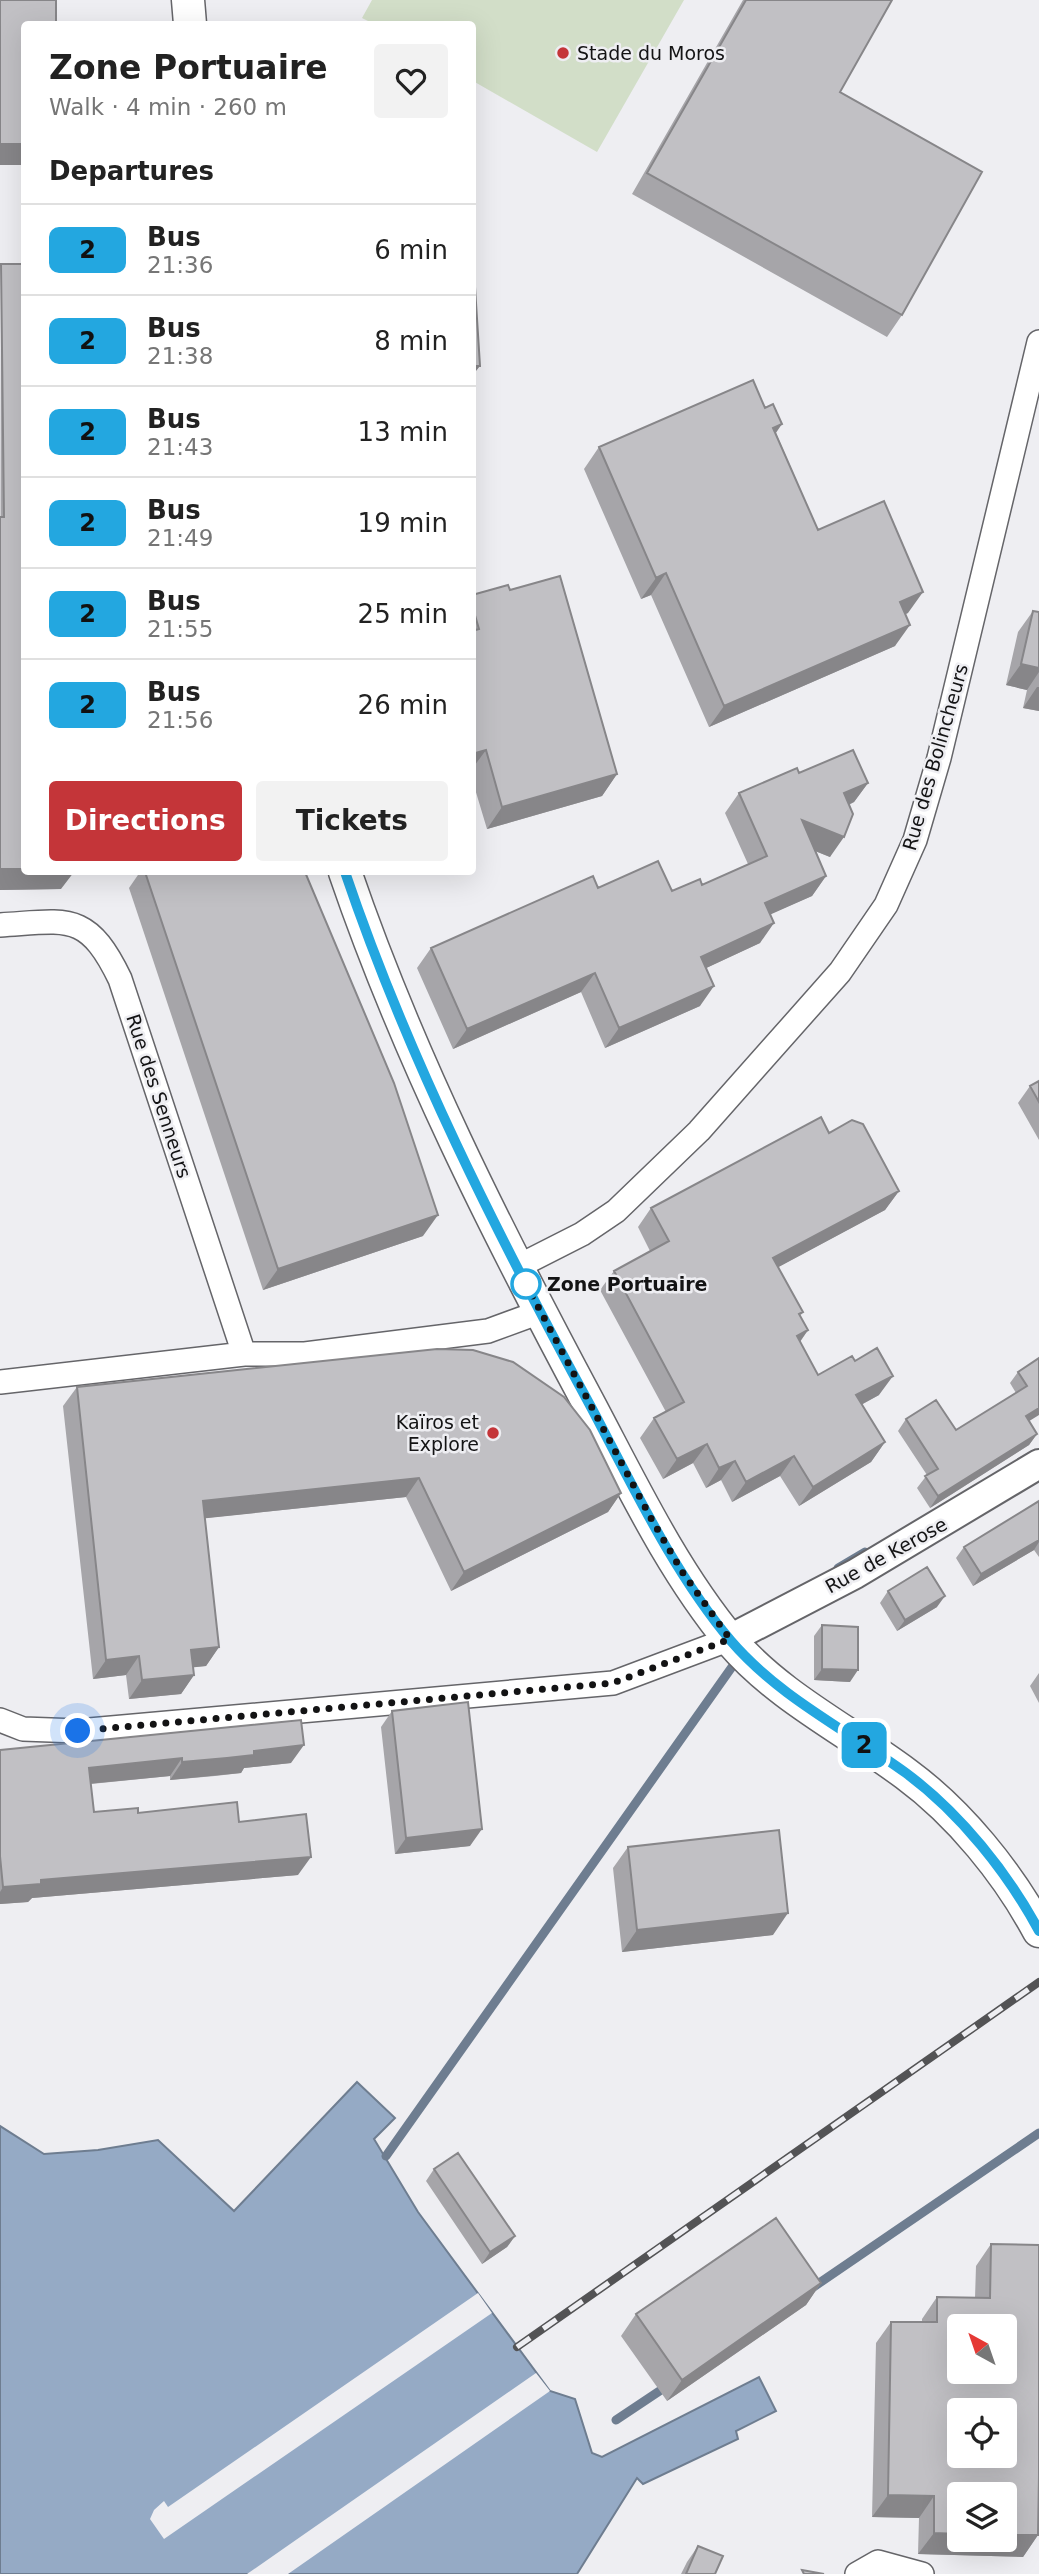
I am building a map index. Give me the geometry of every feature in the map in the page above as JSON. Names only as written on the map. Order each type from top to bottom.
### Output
[{"type":"main road","points":[[188,0],[190,21]]},
{"type":"main road","points":[[346,875],[408,1036],[459,1152],[540,1312],[683,1573],[730,1639],[769,1679],[918,1784],[979,1843],[1026,1906],[1039,1931]]},
{"type":"street","name":"Rue des Bolincheurs","points":[[517,1267],[582,1234],[616,1211],[699,1131],[840,972],[886,905],[915,840],[939,758],[1039,342]]},
{"type":"street","name":"Rue des Senneurs","points":[[0,925],[72,923],[95,936],[108,953],[120,979],[244,1354]]},
{"type":"street","points":[[0,1382],[244,1354],[305,1354],[488,1331],[540,1312]]},
{"type":"street","name":"Rue de Kerose","points":[[730,1639],[855,1574],[1039,1464]]},
{"type":"street","points":[[0,1720],[23,1728],[78,1731],[613,1683],[730,1639]]},
{"type":"street","points":[[857,2574],[878,2562],[922,2574]]},
{"type":"green space","name":"Stade du Moros","points":[[372,0],[684,0],[597,152],[476,83],[476,21],[368,21],[362,18]]},
{"type":"water","points":[[357,2082],[395,2118],[374,2139],[418,2212],[550,2391],[575,2399],[592,2453],[602,2457],[759,2377],[776,2411],[736,2431],[738,2439],[643,2484],[637,2478],[577,2574],[0,2574],[0,2126],[44,2154],[98,2150],[158,2140],[234,2211]]},
{"type":"pier","points":[[478,2293],[492,2313],[164,2539],[150,2519],[154,2510],[164,2501],[168,2507]]},
{"type":"pier","points":[[536,2373],[550,2391],[288,2574],[247,2574]]},
{"type":"building","points":[[0,0],[56,0],[56,21],[21,21],[21,144],[0,144]]},
{"type":"building","points":[[746,0],[892,0],[840,92],[982,172],[902,315],[647,173]]},
{"type":"building","points":[[1,264],[21,264],[21,869],[0,869],[0,517],[4,517]]},
{"type":"building","points":[[476,303],[480,366],[476,366]]},
{"type":"building","points":[[753,380],[765,408],[773,404],[782,424],[773,428],[818,530],[884,501],[923,592],[900,602],[910,625],[724,706],[666,573],[656,578],[599,447]]},
{"type":"building","points":[[560,576],[617,774],[502,807],[486,750],[476,753],[476,630],[479,629],[476,619],[476,594],[508,585],[510,590]]},
{"type":"building","points":[[1033,611],[1039,612],[1039,668],[1021,664]]},
{"type":"building","points":[[853,750],[868,783],[844,793],[853,814],[844,837],[802,820],[826,876],[765,903],[774,923],[701,957],[714,986],[619,1028],[595,973],[467,1029],[431,948],[593,876],[598,888],[658,861],[672,891],[700,879],[702,885],[767,856],[739,793],[797,768],[799,773]]},
{"type":"building","points":[[146,875],[306,875],[394,1083],[438,1215],[278,1269]]},
{"type":"building","points":[[1039,1081],[1039,1102],[1030,1086]]},
{"type":"building","points":[[821,1117],[829,1133],[852,1120],[863,1124],[899,1191],[773,1258],[803,1312],[799,1314],[808,1330],[797,1336],[818,1375],[852,1356],[855,1361],[877,1348],[893,1376],[856,1395],[885,1442],[813,1487],[794,1456],[746,1482],[735,1461],[719,1468],[707,1444],[677,1459],[654,1418],[684,1402],[614,1271],[669,1241],[651,1208]]},
{"type":"building","points":[[437,1349],[473,1350],[513,1362],[564,1397],[590,1430],[621,1493],[464,1572],[419,1478],[203,1501],[219,1647],[191,1650],[194,1675],[142,1680],[139,1656],[106,1660],[77,1387]]},
{"type":"building","points":[[1039,1358],[1039,1408],[1026,1416],[1037,1434],[938,1496],[925,1476],[938,1469],[906,1419],[936,1400],[956,1430],[1027,1386],[1018,1372]]},
{"type":"building","points":[[1039,1501],[1039,1540],[981,1574],[964,1547]]},
{"type":"building","points":[[927,1567],[945,1596],[905,1620],[888,1591]]},
{"type":"building","points":[[822,1625],[858,1627],[858,1670],[822,1669]]},
{"type":"building","points":[[468,1702],[482,1829],[406,1838],[392,1711]]},
{"type":"building","points":[[301,1720],[304,1745],[254,1751],[254,1755],[227,1758],[182,1762],[182,1758],[89,1768],[94,1812],[138,1808],[138,1813],[237,1802],[239,1822],[306,1814],[311,1857],[41,1880],[41,1884],[3,1887],[0,1856],[0,1750]]},
{"type":"building","points":[[779,1830],[788,1913],[637,1930],[628,1847]]},
{"type":"building","points":[[458,2153],[515,2236],[490,2252],[434,2169]]},
{"type":"building","points":[[776,2218],[821,2283],[682,2380],[636,2314]]},
{"type":"building","points":[[991,2244],[1039,2245],[1038,2535],[1017,2535],[1017,2482],[947,2482],[947,2534],[934,2533],[934,2496],[888,2495],[891,2322],[937,2322],[937,2297],[990,2298]]},
{"type":"building","points":[[698,2546],[723,2556],[715,2574],[686,2574]]},
{"type":"building","points":[[802,2570],[824,2574],[804,2574]]},
{"type":"waterway","points":[[838,1568],[865,1552]]},
{"type":"waterway","points":[[386,2156],[739,1657]]},
{"type":"waterway","points":[[812,2288],[1039,2133]]},
{"type":"waterway","points":[[616,2420],[667,2386]]},
{"type":"railway","points":[[517,2347],[1039,1982]]},
{"type":"bus line","name":"2","points":[[346,875],[379,966],[459,1152],[540,1312],[683,1573],[730,1639],[769,1679],[909,1776],[969,1832],[1026,1906],[1039,1931]]},
{"type":"place","name":"Stade du Moros","points":[[563,53]]},
{"type":"place","name":"Zone Portuaire","points":[[526,1284]]},
{"type":"place","name":"Kaïros et Explore","points":[[493,1433]]},
{"type":"route","points":[[78,1731],[613,1683],[658,1669],[730,1639],[683,1573],[652,1520],[526,1284]]}]
